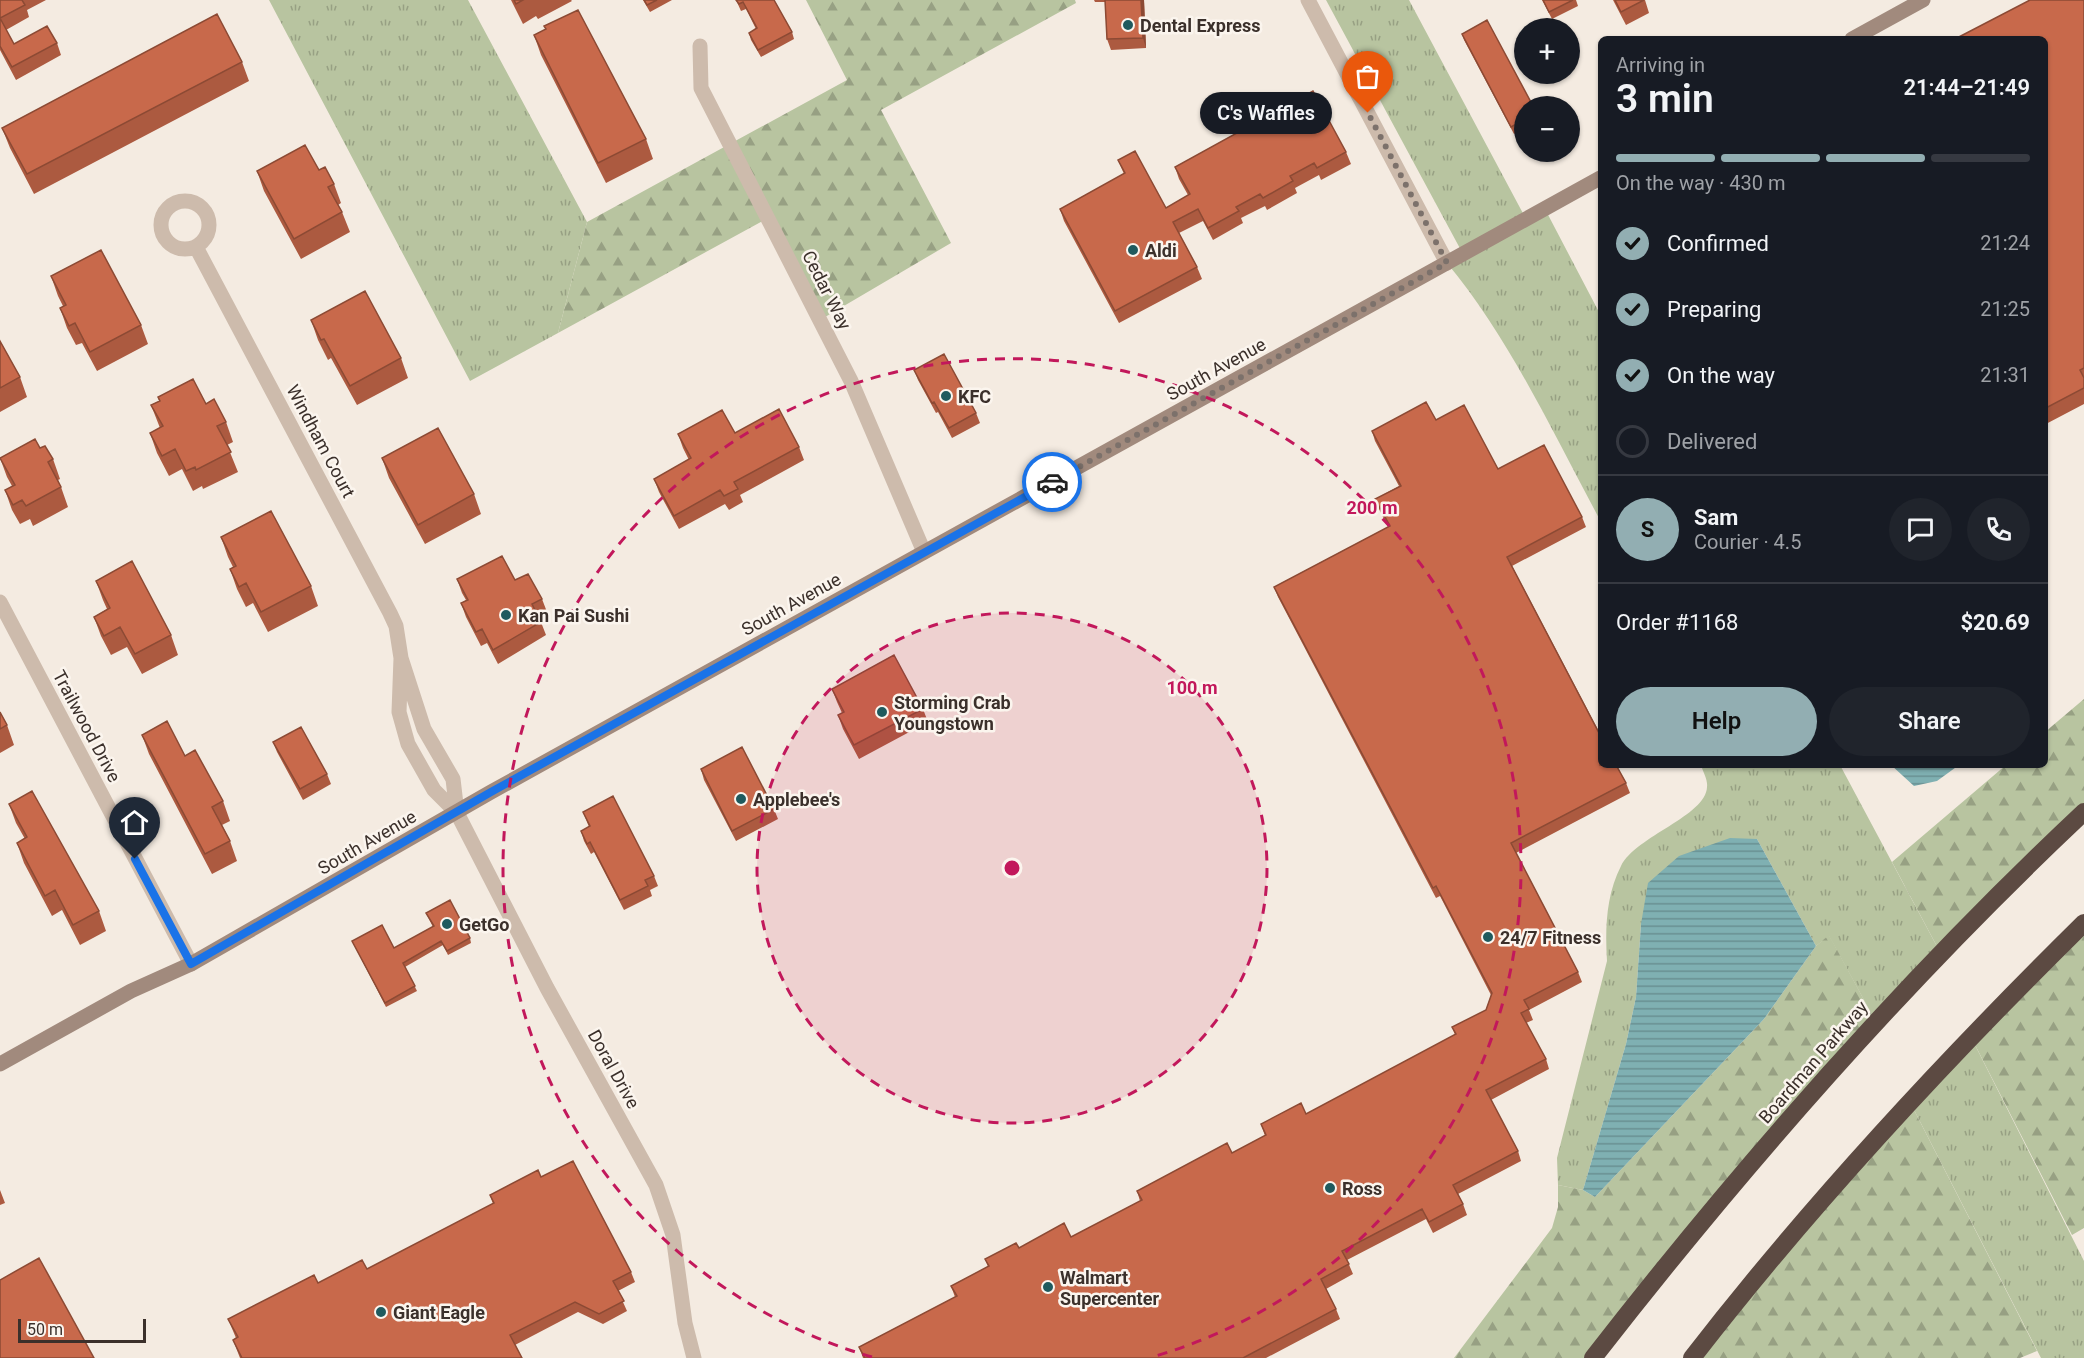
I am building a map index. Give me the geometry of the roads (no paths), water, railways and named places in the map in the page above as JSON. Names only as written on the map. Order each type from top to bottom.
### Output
[{"type":"highway","name":"Boardman Parkway","points":[[1593,1358],[1728,1189],[1865,1033],[1927,967],[2084,812]]},
{"type":"highway","points":[[1692,1358],[1759,1271],[1930,1080],[2084,923]]},
{"type":"main road","points":[[1857,36],[1923,0]]},
{"type":"main road","name":"South Avenue","points":[[0,1064],[131,991],[191,964],[924,552],[1598,179]]},
{"type":"street","points":[[1308,0],[1447,263]]},
{"type":"street","name":"Cedar Way","points":[[700,46],[701,88],[851,381],[924,552]]},
{"type":"street","name":"Windham Court","points":[[196,247],[390,613],[396,626],[401,658],[401,725],[408,744],[434,790],[458,813]]},
{"type":"street","name":"Trailwood Drive","points":[[0,602],[191,964]]},
{"type":"street","name":"Windham Court","points":[[401,658],[424,729],[453,779],[458,813]]},
{"type":"street","name":"Doral Drive","points":[[458,813],[547,988],[656,1185],[673,1235],[685,1323],[694,1358]]},
{"type":"water","points":[[1894,768],[1955,768],[1937,781],[1914,786]]},
{"type":"water","points":[[1730,838],[1757,839],[1816,946],[1764,1019],[1595,1197],[1583,1190],[1626,1044],[1636,997],[1641,924],[1648,883],[1679,856]]},
{"type":"place","name":"Dental Express","points":[[1128,25]]},
{"type":"place","name":"C's Waffles","points":[[1368,113]]},
{"type":"place","name":"Aldi","points":[[1133,250]]},
{"type":"place","name":"KFC","points":[[946,396]]},
{"type":"place","name":"Kan Pai Sushi","points":[[506,615]]},
{"type":"place","name":"Storming Crab Youngstown","points":[[882,712]]},
{"type":"place","name":"Applebee's","points":[[741,799]]},
{"type":"place","name":"GetGo","points":[[447,924]]},
{"type":"place","name":"24/7 Fitness","points":[[1488,937]]},
{"type":"place","name":"Ross","points":[[1330,1188]]},
{"type":"place","name":"Walmart Supercenter","points":[[1048,1287]]},
{"type":"place","name":"Giant Eagle","points":[[381,1312]]}]
